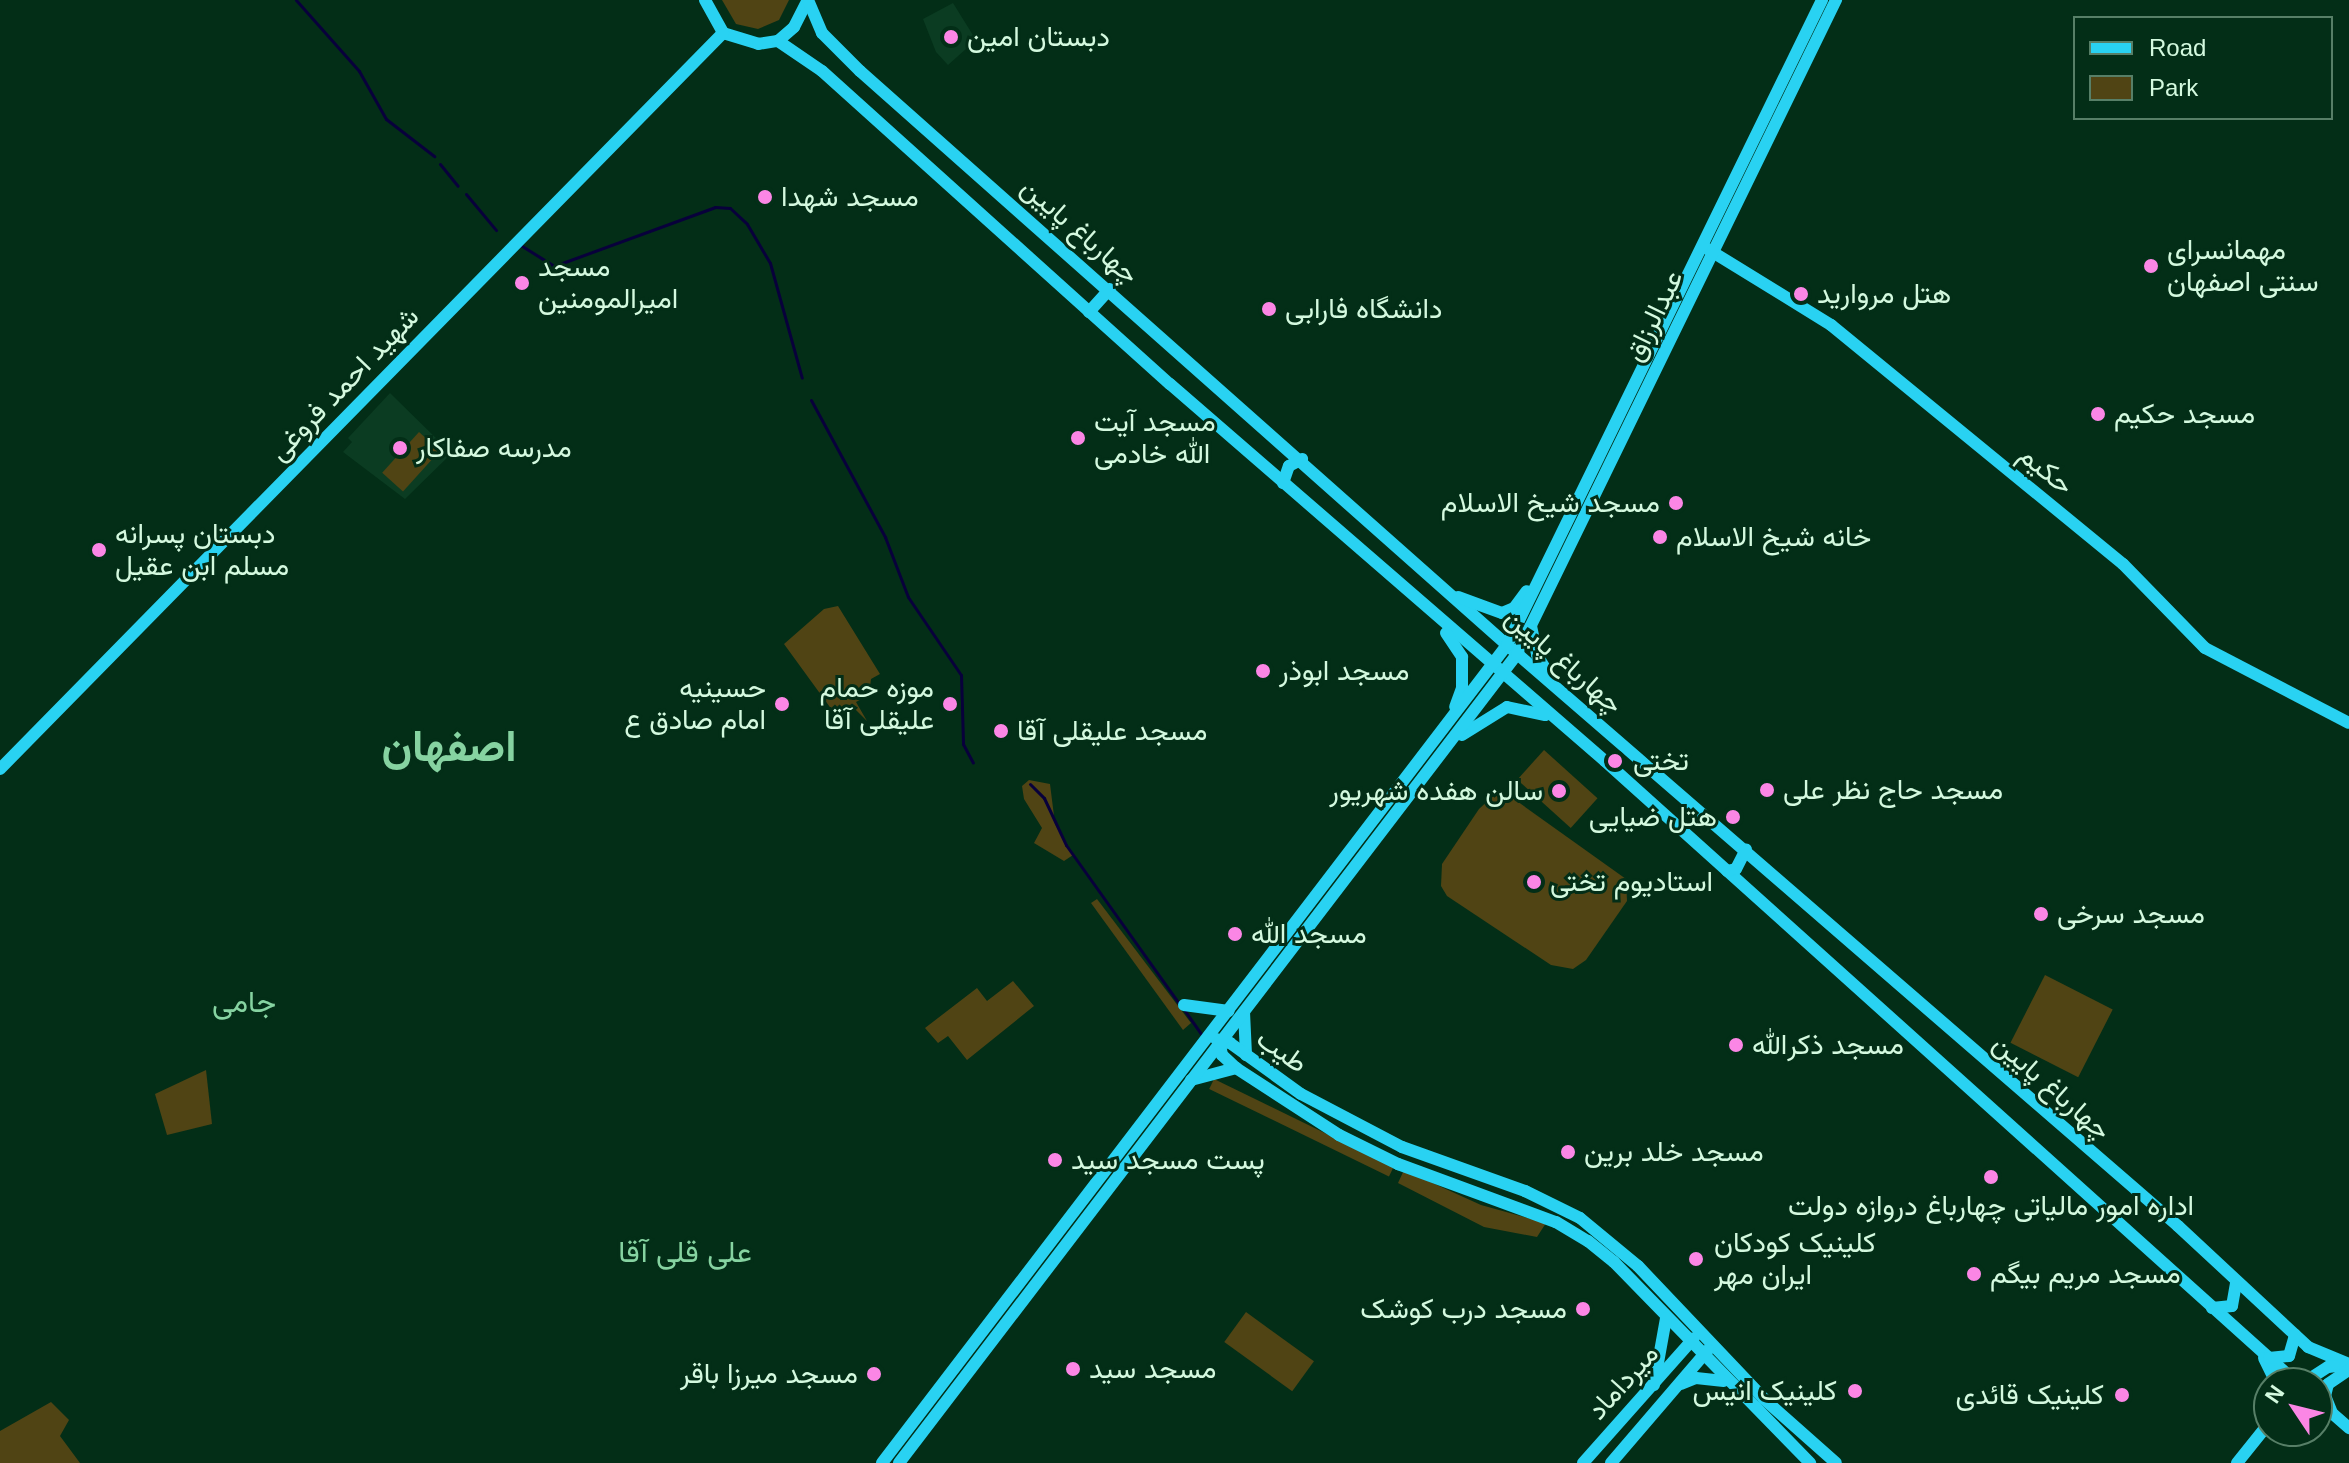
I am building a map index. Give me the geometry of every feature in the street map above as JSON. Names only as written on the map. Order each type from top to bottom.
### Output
[{"type":"main road","points":[[705,0],[723,33],[746,44],[778,41],[794,27],[808,0]]},
{"type":"main road","name":"چهارباغ پایین","points":[[808,0],[822,33],[1512,650],[1746,849],[2295,1335],[2349,1367]]},
{"type":"main road","name":"عبدالرزاق","points":[[1512,650],[1531,626],[1822,0]]},
{"type":"main road","name":"عبدالرزاق","points":[[1512,650],[1574,509],[1836,0]]},
{"type":"main road","name":"شهید احمد فروغی","points":[[0,769],[723,33]]},
{"type":"main road","name":"چهارباغ پایین","points":[[778,41],[801,54],[1283,483],[1580,740],[2280,1367]]},
{"type":"main road","points":[[928,166],[946,146]]},
{"type":"main road","name":"حکیم","points":[[1707,248],[1831,325],[2123,564],[2205,648],[2349,723]]},
{"type":"main road","points":[[1089,312],[1110,289]]},
{"type":"main road","points":[[1283,483],[1289,466],[1302,459]]},
{"type":"main road","points":[[1455,596],[1492,611],[1514,608],[1574,509]]},
{"type":"main road","points":[[1389,573],[1402,593],[1455,641],[1462,657],[1462,688],[1439,736]]},
{"type":"main road","points":[[1531,626],[1537,655],[1555,685]]},
{"type":"main road","points":[[899,1463],[1080,1216],[1215,1039],[1244,1012],[1444,750],[1512,650]]},
{"type":"main road","points":[[882,1463],[1191,1080],[1229,1011],[1439,736],[1498,669]]},
{"type":"main road","points":[[1444,750],[1492,712],[1507,707],[1556,719]]},
{"type":"main road","points":[[1580,740],[1586,722],[1597,721]]},
{"type":"main road","points":[[1727,871],[1736,869],[1746,849]]},
{"type":"main road","points":[[1184,1005],[1229,1011]]},
{"type":"main road","points":[[1244,1012],[1246,1055]]},
{"type":"main road","name":"طیب","points":[[1215,1039],[1339,1114],[1402,1147],[1525,1191],[1580,1218],[1630,1259],[1711,1345],[1836,1463]]},
{"type":"main road","name":"طیب","points":[[1215,1039],[1222,1055],[1236,1068],[1329,1129],[1398,1164],[1556,1222],[1614,1262],[1702,1356],[1810,1463]]},
{"type":"main road","points":[[1191,1080],[1236,1068]]},
{"type":"main road","points":[[1329,1129],[1339,1114]]},
{"type":"main road","points":[[2212,1308],[2232,1306],[2238,1295],[2236,1283]]},
{"type":"main road","points":[[1659,1406],[1650,1390],[1666,1318]]},
{"type":"main road","name":"میرداماد","points":[[1583,1463],[1699,1333]]},
{"type":"main road","points":[[2270,1367],[2265,1355],[2289,1356],[2295,1335]]},
{"type":"main road","name":"میرداماد","points":[[1611,1463],[1711,1345]]},
{"type":"main road","points":[[2333,1380],[2349,1367]]},
{"type":"main road","points":[[1678,1385],[1696,1378],[1727,1381]]},
{"type":"main road","points":[[2333,1414],[2349,1428]]},
{"type":"main road","points":[[2237,1463],[2253,1443]]},
{"type":"shaded area","name":"دبستان امین","points":[[953,3],[976,40],[948,65],[936,52],[923,19]]},
{"type":"shaded area","name":"مدرسه صفاکار","points":[[390,393],[442,444],[453,443],[454,451],[405,499],[343,452],[352,442],[348,438]]},
{"type":"green space","points":[[722,0],[789,0],[779,20],[758,29],[736,24]]},
{"type":"green space","points":[[419,432],[440,451],[403,492],[382,473]]},
{"type":"green space","points":[[838,606],[880,674],[871,679],[869,695],[856,702],[867,721],[853,707],[841,714],[832,710],[784,644],[824,609]]},
{"type":"green space","name":"سالن هفده شهریور","points":[[1544,750],[1598,798],[1571,828],[1517,780]]},
{"type":"green space","points":[[1029,780],[1050,784],[1055,824],[1073,855],[1064,861],[1034,843],[1042,828],[1024,799],[1022,786]]},
{"type":"green space","name":"استادیوم تختی","points":[[1507,794],[1626,879],[1627,901],[1586,960],[1573,969],[1551,965],[1447,896],[1441,886],[1442,864],[1479,809],[1492,797]]},
{"type":"green space","points":[[1097,899],[1191,1023],[1183,1030],[1091,903]]},
{"type":"green space","points":[[2045,975],[2113,1010],[2078,1077],[2010,1043]]},
{"type":"green space","points":[[1013,981],[1034,1006],[967,1060],[948,1036],[938,1043],[925,1028],[977,988],[987,1001]]},
{"type":"green space","points":[[206,1070],[212,1124],[167,1135],[155,1094]]},
{"type":"green space","points":[[1214,1079],[1394,1167],[1389,1177],[1209,1089]]},
{"type":"green space","points":[[1404,1170],[1481,1205],[1546,1223],[1537,1237],[1484,1227],[1398,1183]]},
{"type":"green space","points":[[1246,1312],[1314,1361],[1292,1391],[1224,1342]]},
{"type":"green space","points":[[51,1402],[69,1420],[60,1436],[80,1463],[0,1463],[0,1431]]},
{"type":"waterway","points":[[296,0],[359,71],[386,119],[434,156]]},
{"type":"waterway","points":[[440,164],[458,186]]},
{"type":"waterway","points":[[466,194],[496,230]]},
{"type":"waterway","points":[[522,246],[554,266],[715,207],[730,208],[747,224],[770,263],[802,378]]},
{"type":"waterway","points":[[811,400],[885,537],[908,597],[961,675],[963,744],[973,763]]},
{"type":"waterway","points":[[1030,784],[1044,798],[1066,845],[1180,1005]]},
{"type":"waterway","points":[[1185,1011],[1201,1034]]},
{"type":"place","name":"دبستان امین","points":[[951,37]]},
{"type":"place","name":"مسجد شهدا","points":[[765,197]]},
{"type":"place","name":"مهمانسرای سنتی اصفهان","points":[[2151,266]]},
{"type":"place","name":"مسجد امیرالمومنین","points":[[522,283]]},
{"type":"place","name":"هتل مروارید","points":[[1801,294]]},
{"type":"place","name":"دانشگاه فارابی","points":[[1269,309]]},
{"type":"place","name":"مسجد حکیم","points":[[2098,414]]},
{"type":"place","name":"مسجد آیت الله خادمی","points":[[1078,438]]},
{"type":"place","name":"مدرسه صفاکار","points":[[400,448]]},
{"type":"place","name":"مسجد شیخ الاسلام","points":[[1676,503]]},
{"type":"place","name":"خانه شیخ الاسلام","points":[[1660,537]]},
{"type":"place","name":"دبستان پسرانه مسلم ابن عقیل","points":[[99,550]]},
{"type":"place","name":"مسجد ابوذر","points":[[1263,671]]},
{"type":"place","name":"حسینیه امام صادق ع","points":[[782,704]]},
{"type":"place","name":"موزه حمام علیقلی آقا","points":[[950,704]]},
{"type":"place","name":"مسجد علیقلی آقا","points":[[1001,731]]},
{"type":"place","name":"تختی","points":[[1615,761]]},
{"type":"place","name":"مسجد حاج نظر علی","points":[[1767,790]]},
{"type":"place","name":"سالن هفده شهریور","points":[[1559,791]]},
{"type":"place","name":"هتل ضیایی","points":[[1733,817]]},
{"type":"place","name":"استادیوم تختی","points":[[1534,882]]},
{"type":"place","name":"مسجد سرخی","points":[[2041,914]]},
{"type":"place","name":"مسجد الله","points":[[1235,934]]},
{"type":"place","name":"مسجد ذکرالله","points":[[1736,1045]]},
{"type":"place","name":"مسجد خلد برین","points":[[1568,1152]]},
{"type":"place","name":"پست مسجد سید","points":[[1055,1160]]},
{"type":"place","name":"اداره امور مالیاتی چهارباغ دروازه دولت","points":[[1991,1177]]},
{"type":"place","name":"کلینیک کودکان ایران مهر","points":[[1696,1259]]},
{"type":"place","name":"مسجد مریم بیگم","points":[[1974,1274]]},
{"type":"place","name":"مسجد درب کوشک","points":[[1583,1309]]},
{"type":"place","name":"مسجد سید","points":[[1073,1369]]},
{"type":"place","name":"مسجد میرزا باقر","points":[[874,1374]]},
{"type":"place","name":"کلینیک انیس","points":[[1855,1391]]},
{"type":"place","name":"کلینیک قائدی","points":[[2122,1395]]},
{"type":"district","name":"اصفهان","points":[[449,746]]},
{"type":"district","name":"جامی","points":[[244,1002]]},
{"type":"district","name":"علی قلی آقا","points":[[685,1252]]}]
